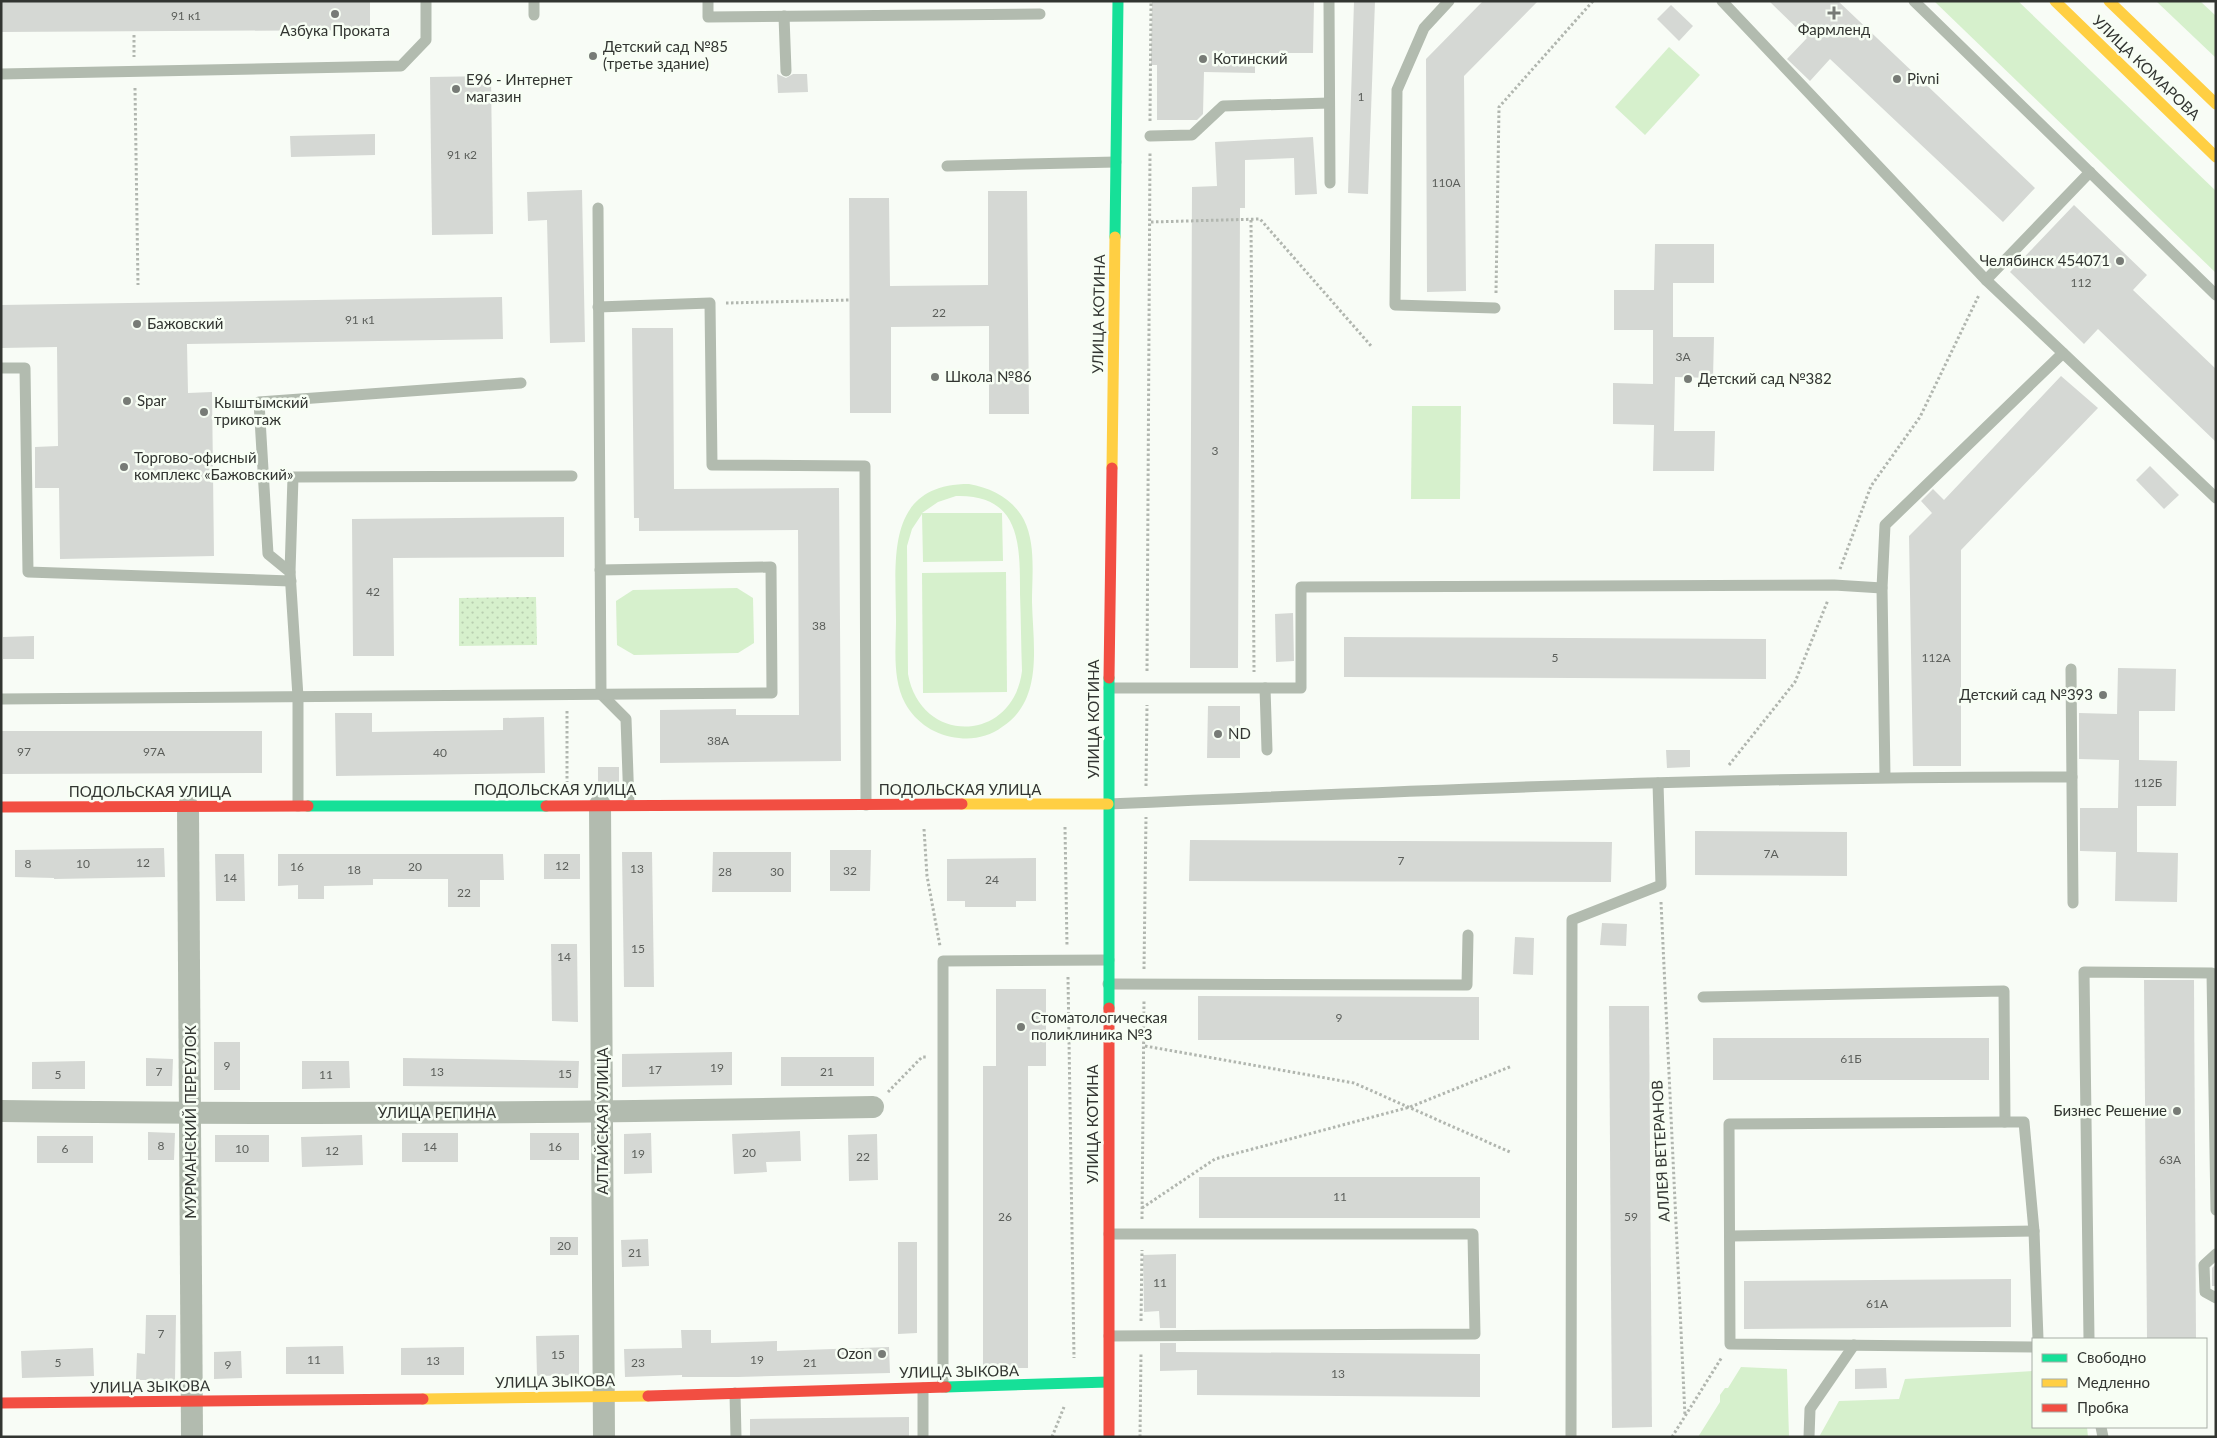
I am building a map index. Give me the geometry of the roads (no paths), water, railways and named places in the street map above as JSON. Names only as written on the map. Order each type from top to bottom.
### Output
[{"type":"street","name":"УЛИЦА КОТИНА","points":[[1109,1437],[1108,688],[1118,1]]},
{"type":"street","name":"УЛИЦА КОМАРОВА","points":[[2055,1],[2216,157]]},
{"type":"street","name":"УЛИЦА КОМАРОВА","points":[[2109,1],[2216,104]]},
{"type":"street","name":"ПОДОЛЬСКАЯ УЛИЦА","points":[[1,807],[1108,804]]},
{"type":"street","name":"АЛТАЙСКАЯ УЛИЦА","points":[[600,805],[604,1437]]},
{"type":"street","name":"МУРМАНСКИЙ ПЕРЕУЛОК","points":[[188,806],[192,1114],[192,1437]]},
{"type":"street","name":"УЛИЦА РЕПИНА","points":[[1,1112],[192,1114],[603,1112],[873,1107]]},
{"type":"street","name":"УЛИЦА ЗЫКОВА","points":[[1,1403],[604,1397],[1108,1382]]},
{"type":"lane","points":[[1,74],[402,66],[426,40],[426,1]]},
{"type":"lane","points":[[534,1],[534,15]]},
{"type":"lane","points":[[708,1],[708,17],[1040,14]]},
{"type":"lane","points":[[1329,1],[1330,184]]},
{"type":"lane","points":[[1449,1],[1424,28],[1397,90],[1395,305],[1495,308]]},
{"type":"lane","points":[[1722,1],[1986,280],[2216,498]]},
{"type":"lane","points":[[1914,1],[2216,295]]},
{"type":"lane","points":[[784,16],[786,71]]},
{"type":"lane","points":[[1150,136],[1192,135],[1223,106],[1330,103]]},
{"type":"lane","points":[[947,166],[1116,162]]},
{"type":"lane","points":[[1986,280],[2090,172]]},
{"type":"lane","points":[[598,208],[601,694],[626,719],[629,805]]},
{"type":"lane","points":[[598,307],[710,304],[712,465],[865,466],[866,805]]},
{"type":"lane","points":[[1885,777],[1882,588],[1886,525],[2063,353]]},
{"type":"lane","points":[[1,368],[25,368],[28,572],[290,577]]},
{"type":"lane","points":[[290,577],[268,554],[259,402],[521,383]]},
{"type":"lane","points":[[298,806],[298,696],[290,577],[293,477],[572,476]]},
{"type":"lane","points":[[1,698],[772,693],[771,568],[600,570]]},
{"type":"lane","points":[[1108,688],[1301,688],[1301,586],[1834,585],[1882,588]]},
{"type":"lane","points":[[2072,670],[2073,903]]},
{"type":"lane","points":[[1259,688],[1267,750]]},
{"type":"lane","points":[[1108,804],[1716,781],[1885,777],[2072,777]]},
{"type":"lane","points":[[1571,1437],[1572,920],[1661,885],[1658,783]]},
{"type":"lane","points":[[1108,984],[1467,985],[1468,935]]},
{"type":"lane","points":[[943,1387],[943,961],[1109,960]]},
{"type":"lane","points":[[2088,1338],[2084,972],[2212,973],[2216,1210]]},
{"type":"lane","points":[[1703,997],[2004,991],[2005,1122]]},
{"type":"lane","points":[[2032,1348],[1730,1344],[1729,1124],[2024,1122],[2034,1230],[2038,1338]]},
{"type":"lane","points":[[1731,1236],[2034,1230]]},
{"type":"lane","points":[[1108,1234],[1473,1234],[1475,1334],[1109,1336]]},
{"type":"lane","points":[[2216,1254],[2204,1265],[2205,1292],[2216,1298]]},
{"type":"lane","points":[[1809,1437],[1810,1409],[1854,1345]]},
{"type":"lane","points":[[923,1388],[923,1437]]},
{"type":"lane","points":[[735,1393],[736,1437]]},
{"type":"place","name":"Фармленд","points":[[1834,13]]},
{"type":"place","name":"Азбука Проката","points":[[335,14]]},
{"type":"place","name":"Детский сад №85 (третье здание)","points":[[593,56]]},
{"type":"place","name":"Котинский","points":[[1203,59]]},
{"type":"place","name":"Pivni","points":[[1897,79]]},
{"type":"place","name":"Е96 - Интернет магазин","points":[[456,89]]},
{"type":"place","name":"Челябинск 454071","points":[[2120,261]]},
{"type":"place","name":"Бажовский","points":[[137,324]]},
{"type":"place","name":"Школа №86","points":[[935,377]]},
{"type":"place","name":"Детский сад №382","points":[[1688,379]]},
{"type":"place","name":"Spar","points":[[127,401]]},
{"type":"place","name":"Кыштымский трикотаж","points":[[204,412]]},
{"type":"place","name":"Торгово-офисный комплекс «Бажовский»","points":[[124,467]]},
{"type":"place","name":"Детский сад №393","points":[[2103,695]]},
{"type":"place","name":"ND","points":[[1218,734]]},
{"type":"place","name":"Стоматологическая поликлиника №3","points":[[1021,1027]]},
{"type":"place","name":"Бизнес Решение","points":[[2177,1111]]},
{"type":"place","name":"Ozon","points":[[882,1354]]}]
